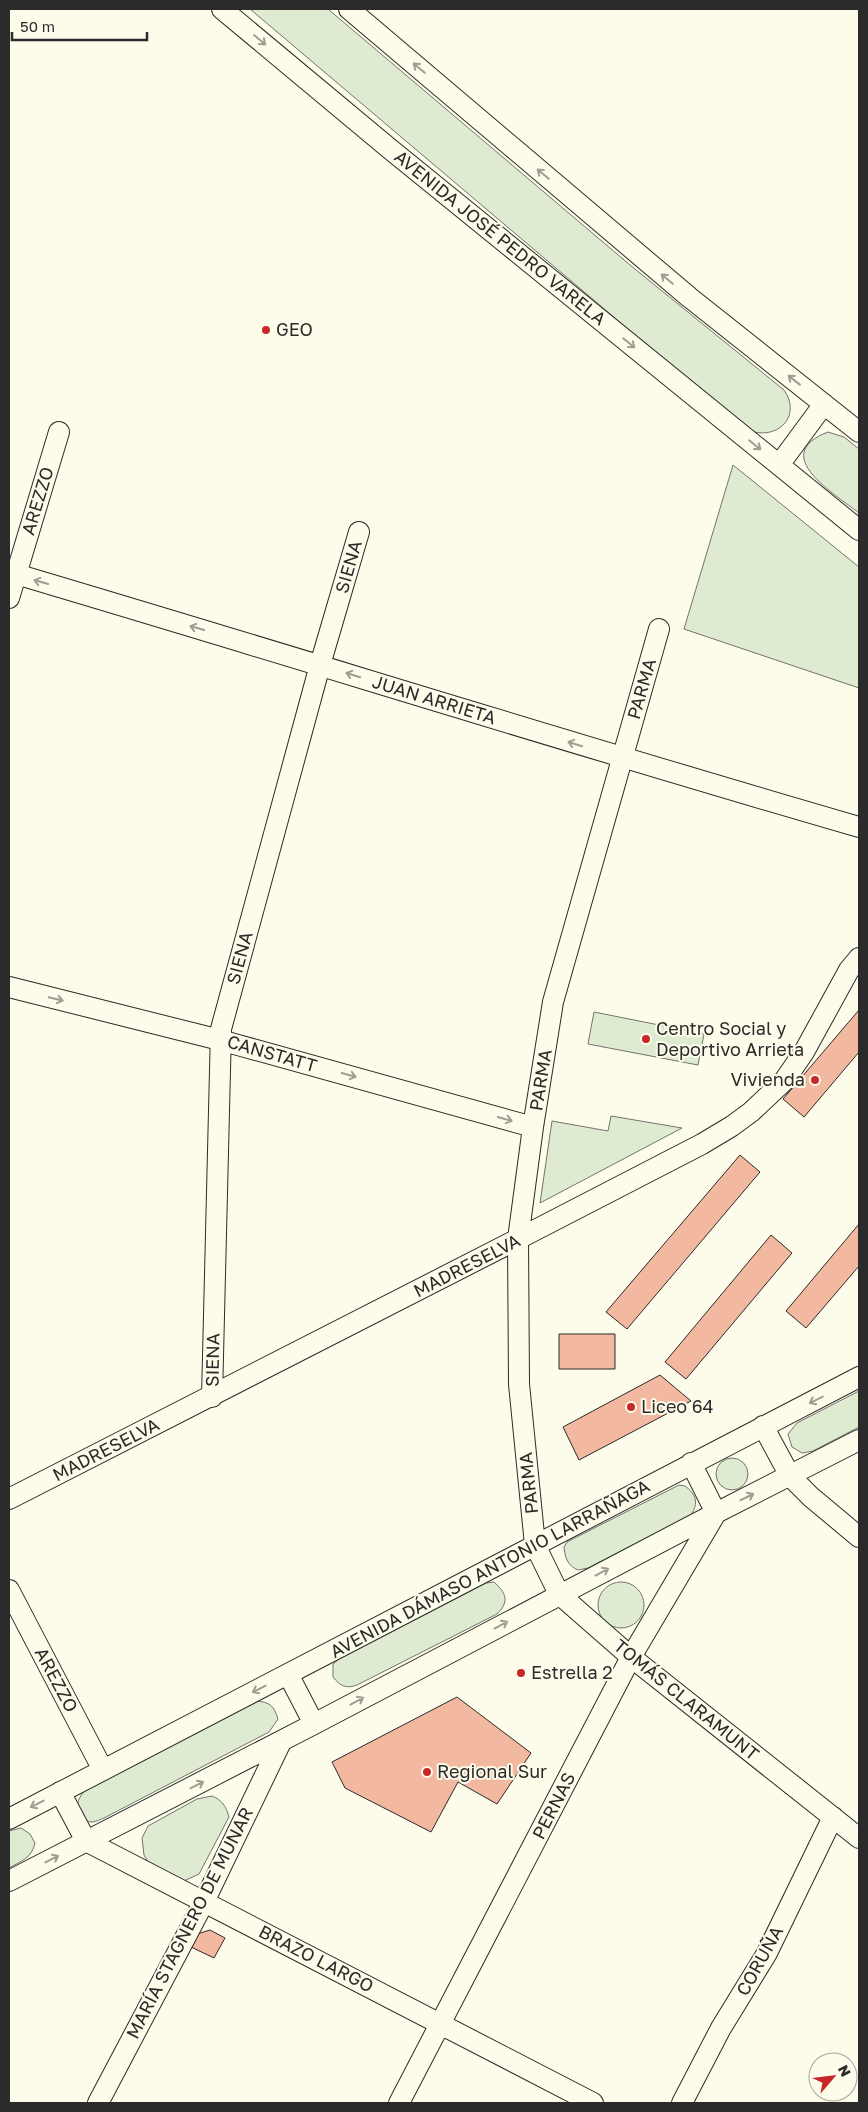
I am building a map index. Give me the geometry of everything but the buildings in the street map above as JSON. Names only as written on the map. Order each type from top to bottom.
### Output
[{"type":"street","name":"AVENIDA JOSÉ PEDRO VARELA","points":[[222,9],[390,149],[859,530]]},
{"type":"street","points":[[349,9],[688,297],[859,432]]},
{"type":"street","points":[[779,464],[824,404]]},
{"type":"street","name":"AREZZO","points":[[9,598],[12,573],[58,432]]},
{"type":"street","name":"SIENA","points":[[212,1397],[221,1029],[320,664],[359,532]]},
{"type":"street","name":"JUAN ARRIETA","points":[[12,573],[320,664],[621,758],[859,827]]},
{"type":"street","name":"PARMA","points":[[535,1545],[519,1384],[518,1240],[533,1127],[553,1002],[659,629]]},
{"type":"street","name":"MADRESELVA","points":[[9,1499],[212,1397],[702,1144],[751,1112],[784,1081],[804,1052],[849,970],[859,958]]},
{"type":"street","name":"CANSTATT","points":[[9,987],[220,1040],[533,1127]]},
{"type":"street","name":"AVENIDA DÁMASO ANTONIO LARRAÑAGA","points":[[9,1819],[859,1377]]},
{"type":"street","points":[[763,1426],[790,1476],[811,1497],[859,1537]]},
{"type":"street","points":[[9,1881],[281,1742],[559,1594],[859,1440]]},
{"type":"street","points":[[691,1464],[716,1513]]},
{"type":"street","name":"PERNAS","points":[[399,2103],[631,1657],[716,1513]]},
{"type":"street","name":"TOMÁS CLARAMUNT","points":[[535,1545],[559,1594],[631,1657],[859,1838]]},
{"type":"street","name":"AREZZO","points":[[9,1590],[103,1770]]},
{"type":"street","points":[[288,1674],[314,1724]]},
{"type":"street","name":"MARÍA STAGNERO DE MUNAR","points":[[98,2103],[204,1902],[281,1742]]},
{"type":"street","points":[[60,1792],[86,1841]]},
{"type":"street","name":"CORUÑA","points":[[682,2103],[721,2028],[766,1953],[833,1817]]},
{"type":"street","name":"BRAZO LARGO","points":[[86,1841],[593,2103]]},
{"type":"green space","points":[[250,9],[328,9],[630,265],[784,390],[789,399],[790,408],[786,422],[780,428],[772,431],[764,433],[754,432],[622,324]]},
{"type":"green space","points":[[828,432],[844,437],[859,449],[859,513],[823,485],[812,474],[805,463],[804,452],[811,441]]},
{"type":"green space","points":[[733,465],[859,567],[859,688],[684,629]]},
{"type":"green space","name":"Centro Social y Deportivo Arrieta","points":[[594,1012],[704,1034],[698,1065],[588,1044]]},
{"type":"green space","points":[[611,1116],[682,1128],[540,1203],[552,1121],[608,1131]]},
{"type":"green space","points":[[859,1391],[859,1427],[813,1451],[802,1453],[792,1447],[788,1434],[797,1423]]},
{"type":"green space","points":[[732,1458],[744,1462],[748,1474],[744,1486],[732,1490],[720,1486],[716,1474],[720,1462]]},
{"type":"green space","points":[[679,1485],[685,1486],[694,1496],[696,1503],[691,1515],[588,1568],[578,1570],[569,1564],[564,1547],[567,1542]]},
{"type":"green space","points":[[494,1582],[505,1597],[504,1605],[497,1614],[357,1685],[344,1686],[333,1677],[333,1664],[340,1658],[486,1583]]},
{"type":"green space","points":[[616,1582],[626,1582],[640,1592],[644,1605],[640,1618],[634,1624],[626,1628],[616,1628],[602,1618],[598,1610],[598,1600],[608,1586]]},
{"type":"green space","points":[[256,1701],[265,1702],[273,1708],[278,1719],[269,1732],[104,1818],[92,1822],[86,1821],[78,1814],[79,1798],[87,1789]]},
{"type":"green space","points":[[212,1796],[223,1804],[229,1817],[199,1874],[184,1881],[176,1879],[148,1862],[144,1855],[142,1838],[148,1826],[197,1799]]},
{"type":"green space","points":[[21,1828],[30,1834],[35,1843],[34,1848],[29,1856],[9,1868],[9,1831]]},
{"type":"place","name":"GEO","points":[[266,330]]},
{"type":"place","name":"Centro Social y Deportivo Arrieta","points":[[646,1039]]},
{"type":"place","name":"Vivienda","points":[[815,1080]]},
{"type":"place","name":"Liceo 64","points":[[631,1407]]},
{"type":"place","name":"Estrella 2","points":[[521,1673]]},
{"type":"place","name":"Regional Sur","points":[[427,1772]]}]
